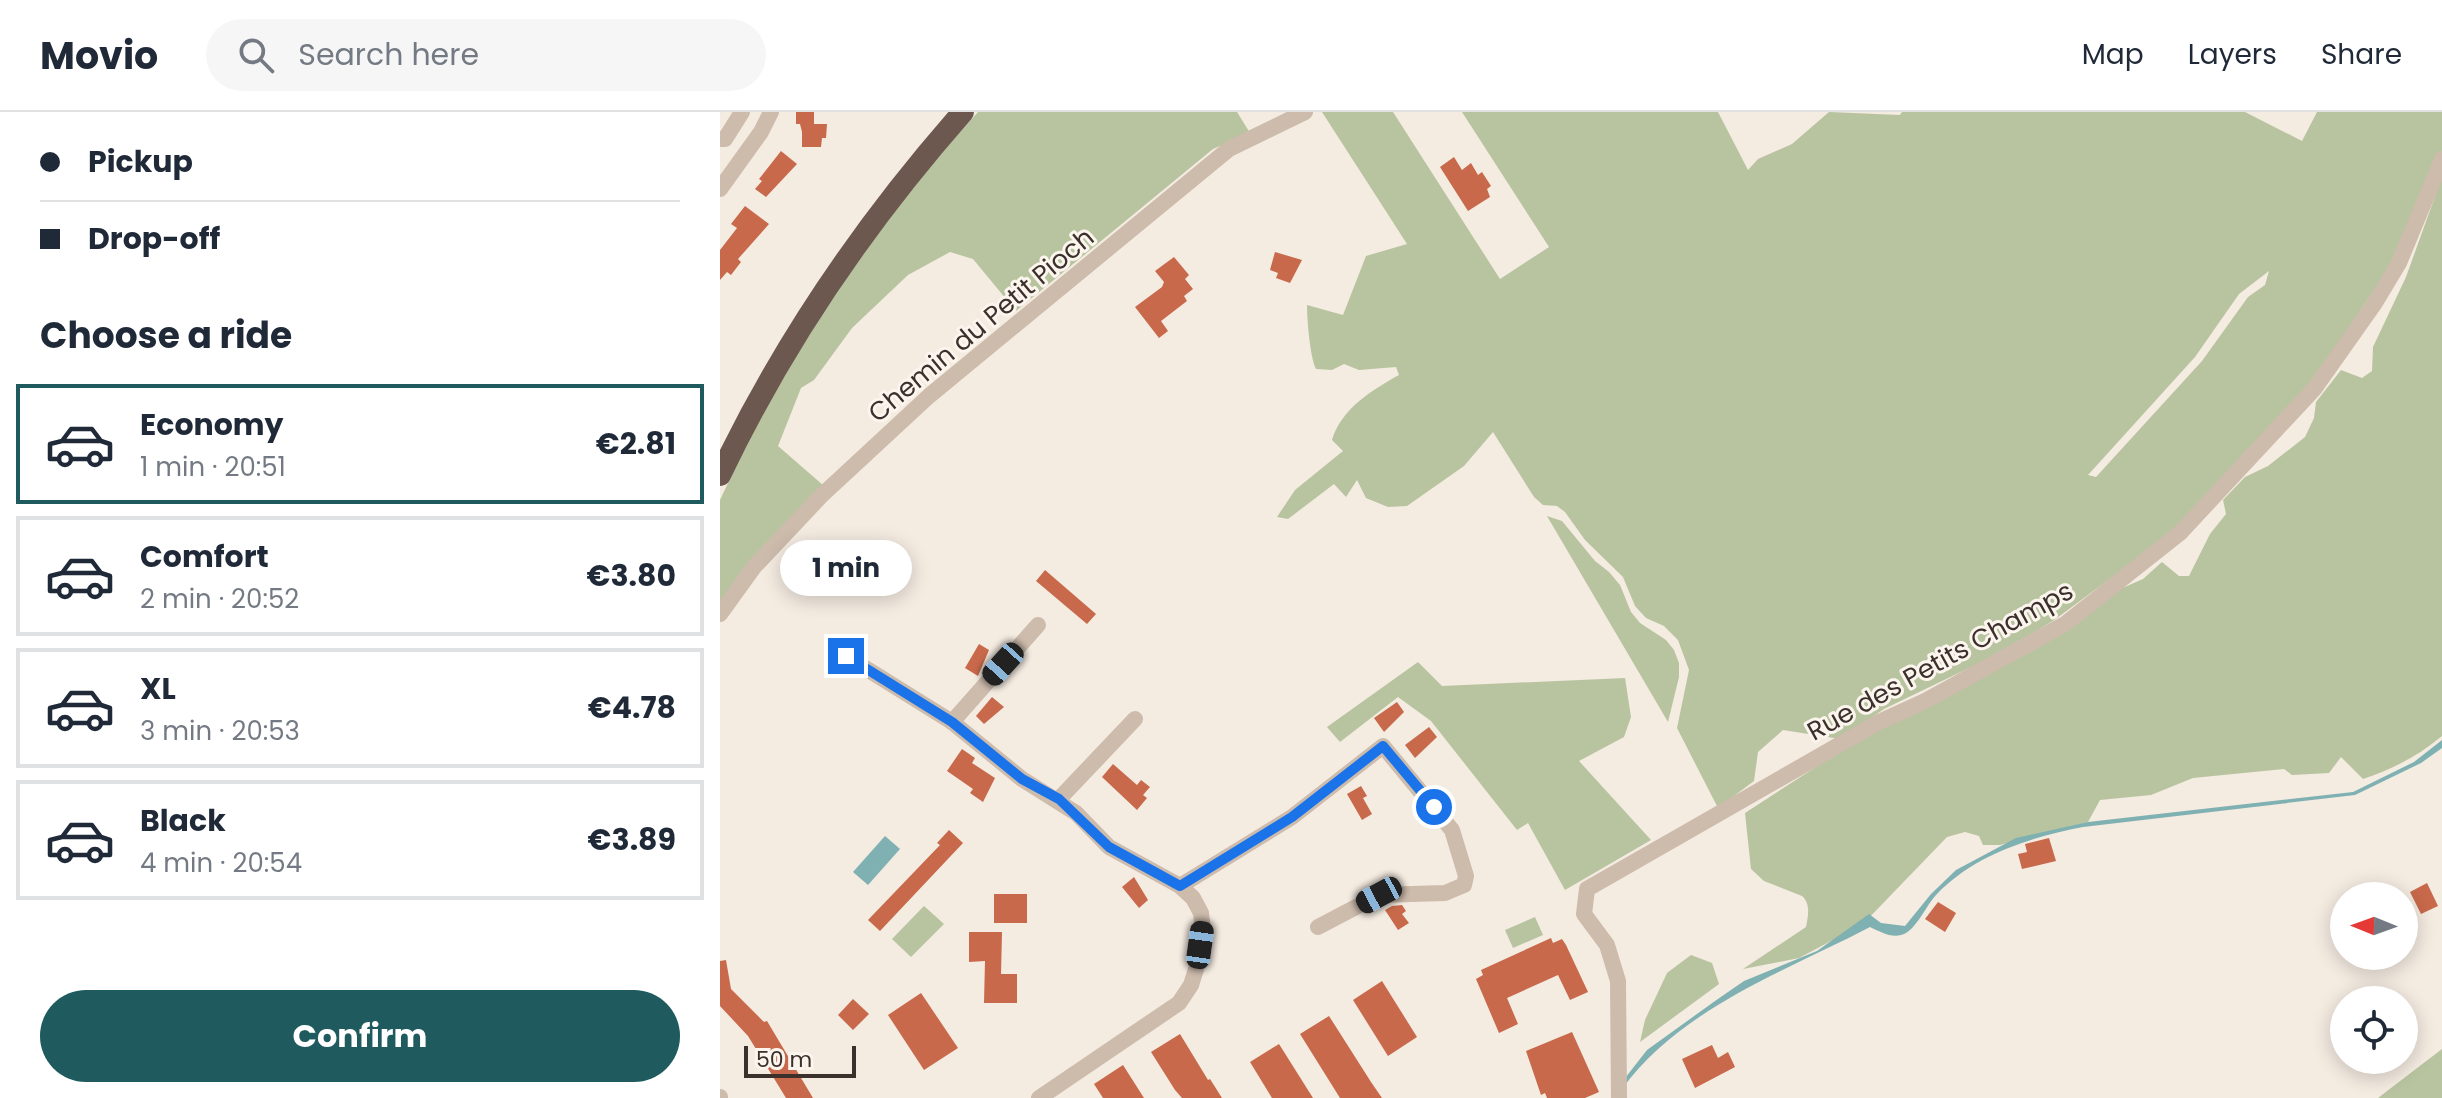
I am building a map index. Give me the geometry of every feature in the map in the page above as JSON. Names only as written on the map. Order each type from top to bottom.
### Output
[{"type":"highway","points":[[720,475],[754,404],[829,280],[870,222],[963,112]]},
{"type":"street","points":[[720,139],[725,139],[742,112]]},
{"type":"street","points":[[720,189],[761,132],[771,112]]},
{"type":"street","name":"Chemin du Petit Pioch","points":[[720,614],[754,567],[811,506],[929,396],[1229,149],[1305,112]]},
{"type":"street","name":"Rue des Petits Champs","points":[[1619,1098],[1618,981],[1607,945],[1584,914],[1583,901],[1587,889],[1879,722],[1925,701],[2065,624],[2180,533],[2315,388],[2375,303],[2399,263],[2442,159]]},
{"type":"street","points":[[952,722],[1038,625]]},
{"type":"street","points":[[846,656],[952,722],[1022,779],[1059,799],[1109,847],[1180,886],[1193,898],[1201,913],[1199,954],[1191,985],[1179,1003],[1039,1098]]},
{"type":"street","points":[[1059,799],[1135,719]]},
{"type":"street","points":[[1180,886],[1292,817],[1383,746],[1452,830],[1466,876],[1464,885],[1445,893],[1379,895],[1318,927]]},
{"type":"green space","points":[[978,112],[1237,112],[1250,133],[1213,149],[1016,311],[973,259],[950,252],[908,275],[852,328],[814,380],[801,388],[778,446],[824,486],[720,607],[720,500],[762,411],[823,309],[910,188]]},
{"type":"green space","points":[[1322,112],[1393,112],[1500,279],[1549,247],[1462,112],[1718,112],[1748,170],[1758,159],[1792,144],[1829,112],[1900,115],[1902,112],[2245,112],[2302,141],[2317,112],[2442,112],[2442,151],[2398,255],[2305,392],[2177,529],[2053,621],[1994,656],[1884,709],[1840,739],[1783,730],[1758,752],[1754,781],[1718,808],[1677,728],[1689,670],[1678,640],[1664,626],[1646,618],[1635,606],[1623,577],[1585,540],[1565,512],[1557,506],[1543,505],[1534,497],[1493,432],[1464,466],[1407,506],[1388,507],[1366,498],[1357,480],[1346,497],[1334,484],[1288,519],[1277,517],[1295,490],[1343,451],[1332,440],[1342,419],[1368,394],[1399,375],[1396,367],[1359,370],[1344,364],[1332,370],[1316,369],[1307,305],[1343,315],[1366,256],[1407,244]],"holes":[[[2269,271],[2265,285],[2248,297],[2202,361],[2096,477],[2088,475],[2195,357],[2239,294]]]},
{"type":"green space","points":[[2442,177],[2442,736],[2405,761],[2363,779],[2341,757],[2329,773],[2292,775],[2284,769],[2193,778],[2151,795],[2100,800],[2088,822],[2000,845],[1983,845],[1979,836],[1965,832],[1947,837],[1863,924],[1799,958],[1743,969],[1806,927],[1808,910],[1802,896],[1764,881],[1751,869],[1745,813],[1873,730],[2111,593],[2143,579],[2162,562],[2179,576],[2189,576],[2210,534],[2226,514],[2223,500],[2245,477],[2268,466],[2305,437],[2314,418],[2316,402],[2341,370],[2362,378],[2372,371],[2373,347],[2406,277]]},
{"type":"green space","points":[[1547,516],[1562,521],[1595,561],[1620,585],[1631,612],[1640,623],[1666,640],[1674,650],[1679,663],[1679,677],[1668,722]]},
{"type":"green space","points":[[1418,662],[1442,686],[1625,678],[1631,717],[1624,737],[1579,761],[1651,840],[1565,890],[1528,823],[1517,830],[1431,721],[1398,697],[1340,742],[1327,727]]},
{"type":"green space","points":[[924,906],[944,924],[911,957],[892,939]]},
{"type":"green space","points":[[1535,917],[1543,935],[1513,948],[1505,930]]},
{"type":"green space","points":[[1691,955],[1712,963],[1719,984],[1640,1042],[1645,1020],[1667,973]]},
{"type":"green space","points":[[2442,1049],[2442,1098],[2378,1098],[2409,1074],[2418,1074],[2418,1067]]},
{"type":"water","points":[[2442,740],[2442,748],[2421,763],[2355,795],[2083,827],[2043,836],[2004,850],[1952,880],[1933,898],[1906,933],[1892,935],[1870,927],[1736,994],[1704,1014],[1646,1061],[1622,1089],[1622,1082],[1647,1050],[1744,981],[1817,951],[1869,914],[1881,923],[1905,926],[1956,870],[2016,838],[2088,822],[2353,792],[2414,762]]},
{"type":"water","points":[[885,836],[900,849],[868,885],[853,872]]},
{"type":"building","points":[[796,112],[814,112],[814,124],[827,124],[826,138],[822,138],[821,147],[802,147],[802,132],[800,124],[796,124]]},
{"type":"building","points":[[781,151],[797,164],[766,197],[755,189]]},
{"type":"building","points":[[1454,157],[1462,170],[1471,163],[1478,175],[1482,172],[1491,186],[1487,189],[1490,197],[1468,211],[1440,167]]},
{"type":"building","points":[[745,206],[769,224],[738,259],[741,262],[731,275],[727,272],[720,280],[720,250],[737,228],[731,224]]},
{"type":"building","points":[[1275,252],[1302,260],[1290,283],[1276,278],[1278,273],[1270,270]]},
{"type":"building","points":[[1174,257],[1189,275],[1185,279],[1193,289],[1184,296],[1187,301],[1161,321],[1168,331],[1159,338],[1135,307],[1162,287],[1164,282],[1155,271]]},
{"type":"building","points":[[1045,570],[1096,614],[1087,624],[1036,581]]},
{"type":"building","points":[[979,644],[989,650],[978,676],[965,668]]},
{"type":"building","points":[[992,697],[1004,707],[984,724],[976,716]]},
{"type":"building","points":[[1397,702],[1404,712],[1384,732],[1374,718]]},
{"type":"building","points":[[1429,727],[1437,737],[1415,758],[1405,745]]},
{"type":"building","points":[[962,749],[975,758],[972,763],[995,778],[983,802],[970,793],[973,789],[947,771]]},
{"type":"building","points":[[1113,764],[1137,785],[1141,780],[1150,787],[1143,795],[1147,798],[1137,810],[1102,777]]},
{"type":"building","points":[[1361,786],[1367,796],[1363,798],[1372,814],[1362,820],[1347,794]]},
{"type":"building","points":[[949,830],[963,843],[880,931],[868,920],[940,845],[937,843]]},
{"type":"building","points":[[2049,838],[2056,861],[2022,869],[2018,854],[2027,852],[2025,844]]},
{"type":"building","points":[[1134,877],[1148,900],[1139,908],[1122,887]]},
{"type":"building","points":[[2427,883],[2438,906],[2421,914],[2418,888]]},
{"type":"building","points":[[994,894],[1027,894],[1027,923],[994,923]]},
{"type":"building","points":[[1938,902],[1956,913],[1945,932],[1925,919]]},
{"type":"building","points":[[1402,905],[1406,911],[1402,914],[1409,923],[1398,930],[1385,910]]},
{"type":"building","points":[[969,932],[1002,932],[1001,974],[1017,974],[1017,1003],[984,1003],[985,961],[969,962]]},
{"type":"building","points":[[1551,938],[1553,943],[1562,939],[1588,992],[1570,1000],[1558,975],[1507,998],[1518,1024],[1499,1033],[1476,979],[1483,975],[1481,970]]},
{"type":"building","points":[[726,960],[731,989],[764,1022],[767,1021],[813,1098],[786,1098],[748,1036],[720,1006],[720,961]]},
{"type":"building","points":[[1382,981],[1417,1037],[1388,1056],[1353,1000]]},
{"type":"building","points":[[921,993],[958,1048],[924,1070],[888,1015]]},
{"type":"building","points":[[853,999],[869,1014],[853,1030],[838,1015]]},
{"type":"building","points":[[1329,1016],[1382,1098],[1340,1098],[1300,1034]]},
{"type":"building","points":[[1572,1032],[1599,1092],[1585,1098],[1547,1098],[1545,1093],[1541,1095],[1526,1051]]},
{"type":"building","points":[[1180,1034],[1222,1098],[1182,1098],[1175,1090],[1151,1052]]},
{"type":"building","points":[[1279,1044],[1313,1098],[1272,1098],[1250,1062]]},
{"type":"building","points":[[1712,1045],[1718,1058],[1728,1052],[1735,1067],[1695,1088],[1682,1059]]},
{"type":"building","points":[[1123,1065],[1144,1098],[1103,1098],[1094,1084]]},
{"type":"route","points":[[846,656],[952,722],[1022,779],[1059,799],[1109,847],[1180,886],[1292,817],[1383,746],[1434,807]]}]
